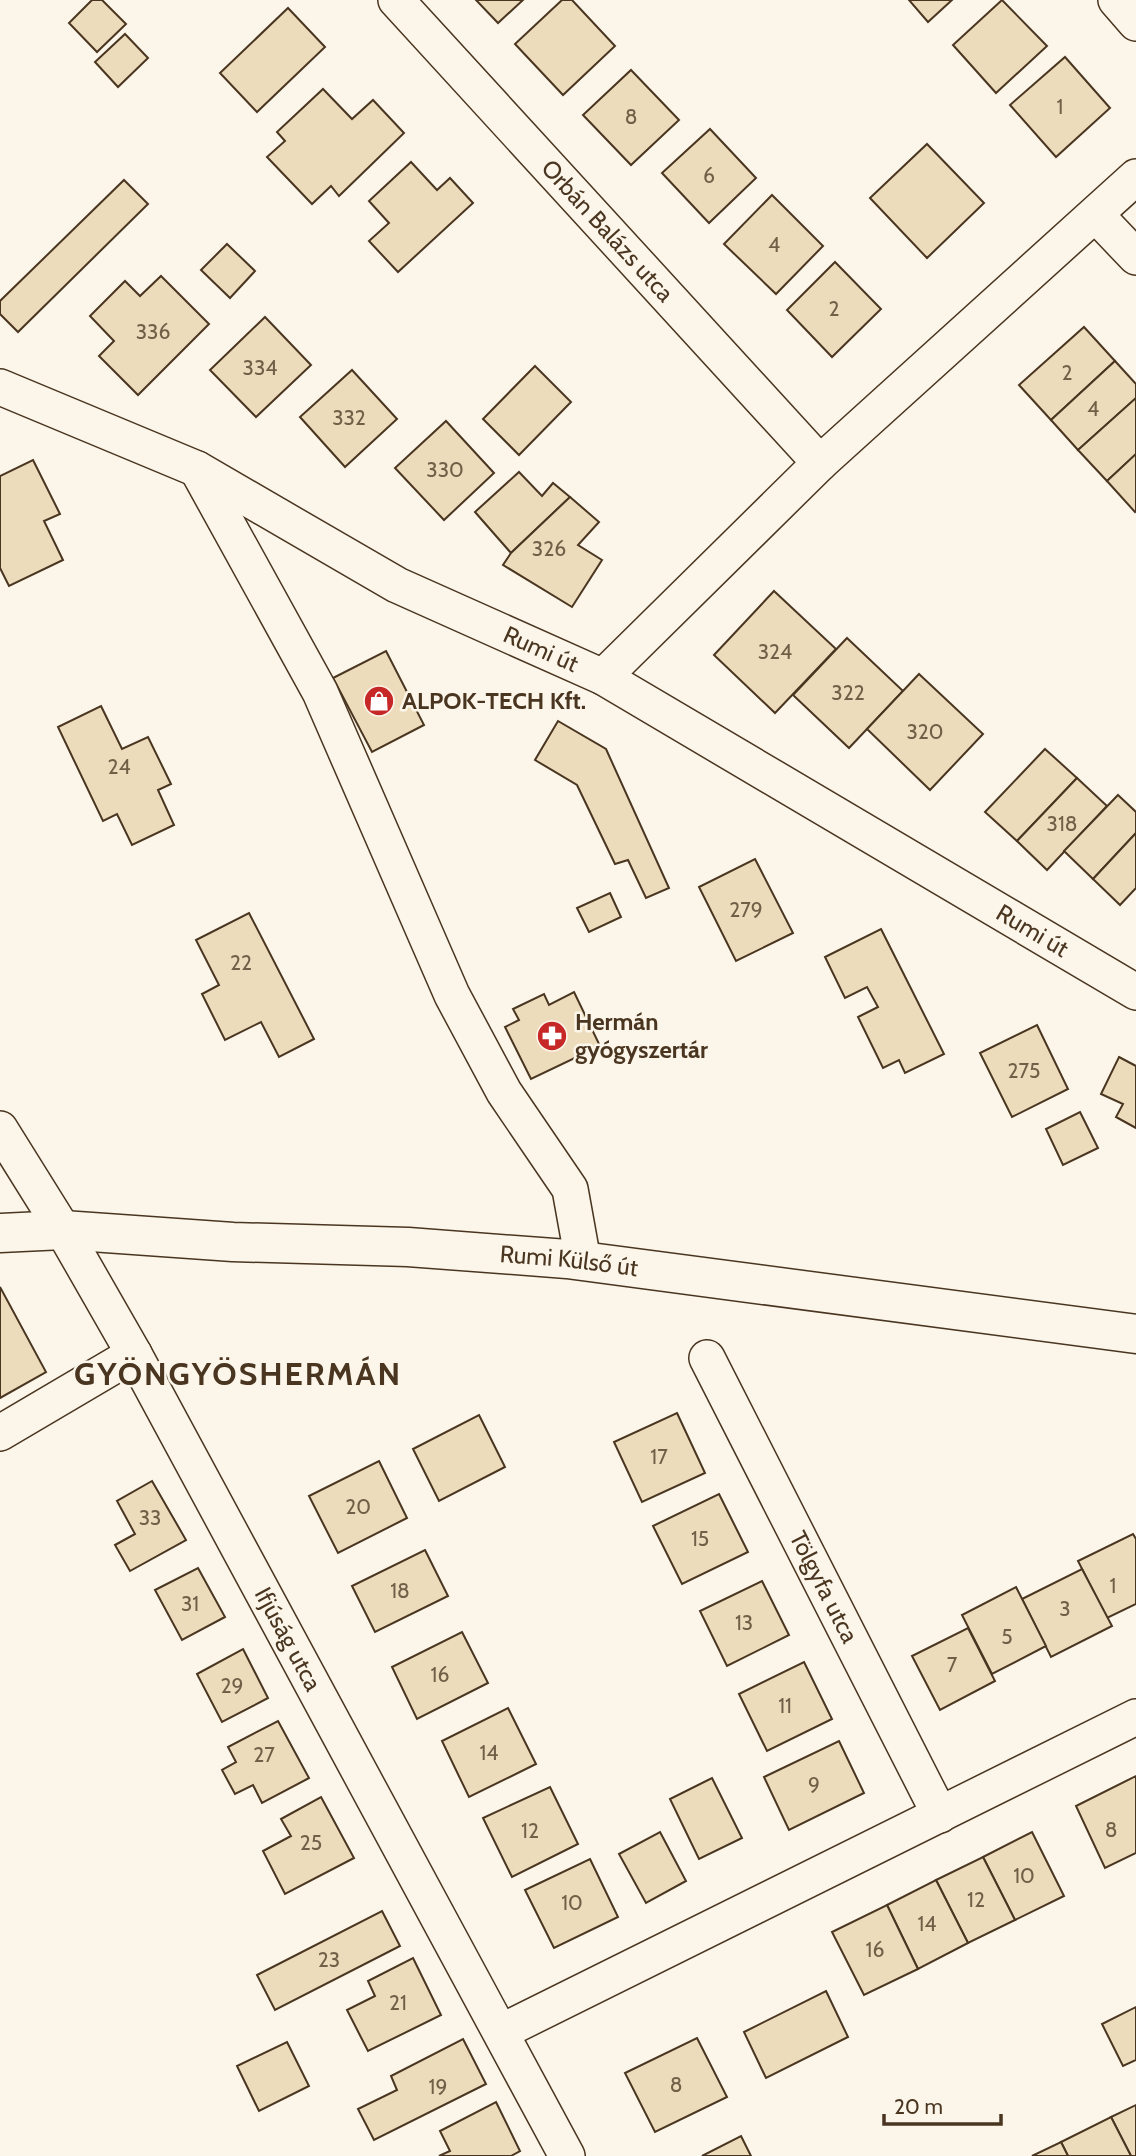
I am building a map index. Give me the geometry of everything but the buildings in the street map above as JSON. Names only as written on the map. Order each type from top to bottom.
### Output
[{"type":"street","name":"Orbán Balázs utca","points":[[396,0],[820,463]]},
{"type":"street","points":[[1116,0],[1136,23]]},
{"type":"street","points":[[603,677],[820,463],[1136,177]]},
{"type":"street","points":[[1096,215],[1136,257]]},
{"type":"street","name":"Rumi út","points":[[0,387],[197,469],[397,585],[603,677],[1136,992]]},
{"type":"street","points":[[197,469],[320,692],[452,995],[504,1092],[570,1189],[583,1261]]},
{"type":"street","name":"Ifjúság utca","points":[[0,1129],[63,1230],[134,1354],[567,2156]]},
{"type":"street","name":"Rumi Külső út","points":[[0,1233],[63,1230],[233,1242],[408,1247],[583,1261],[1136,1334]]},
{"type":"street","points":[[0,1433],[134,1354]]},
{"type":"street","name":"Tölgyfa utca","points":[[707,1358],[940,1815]]},
{"type":"street","points":[[501,2032],[1136,1717]]},
{"type":"place","name":"ALPOK-TECH Kft.","points":[[379,701]]},
{"type":"place","name":"Hermán gyógyszertár","points":[[552,1036]]},
{"type":"district","name":"GYÖNGYÖSHERMÁN","points":[[238,1374]]}]
